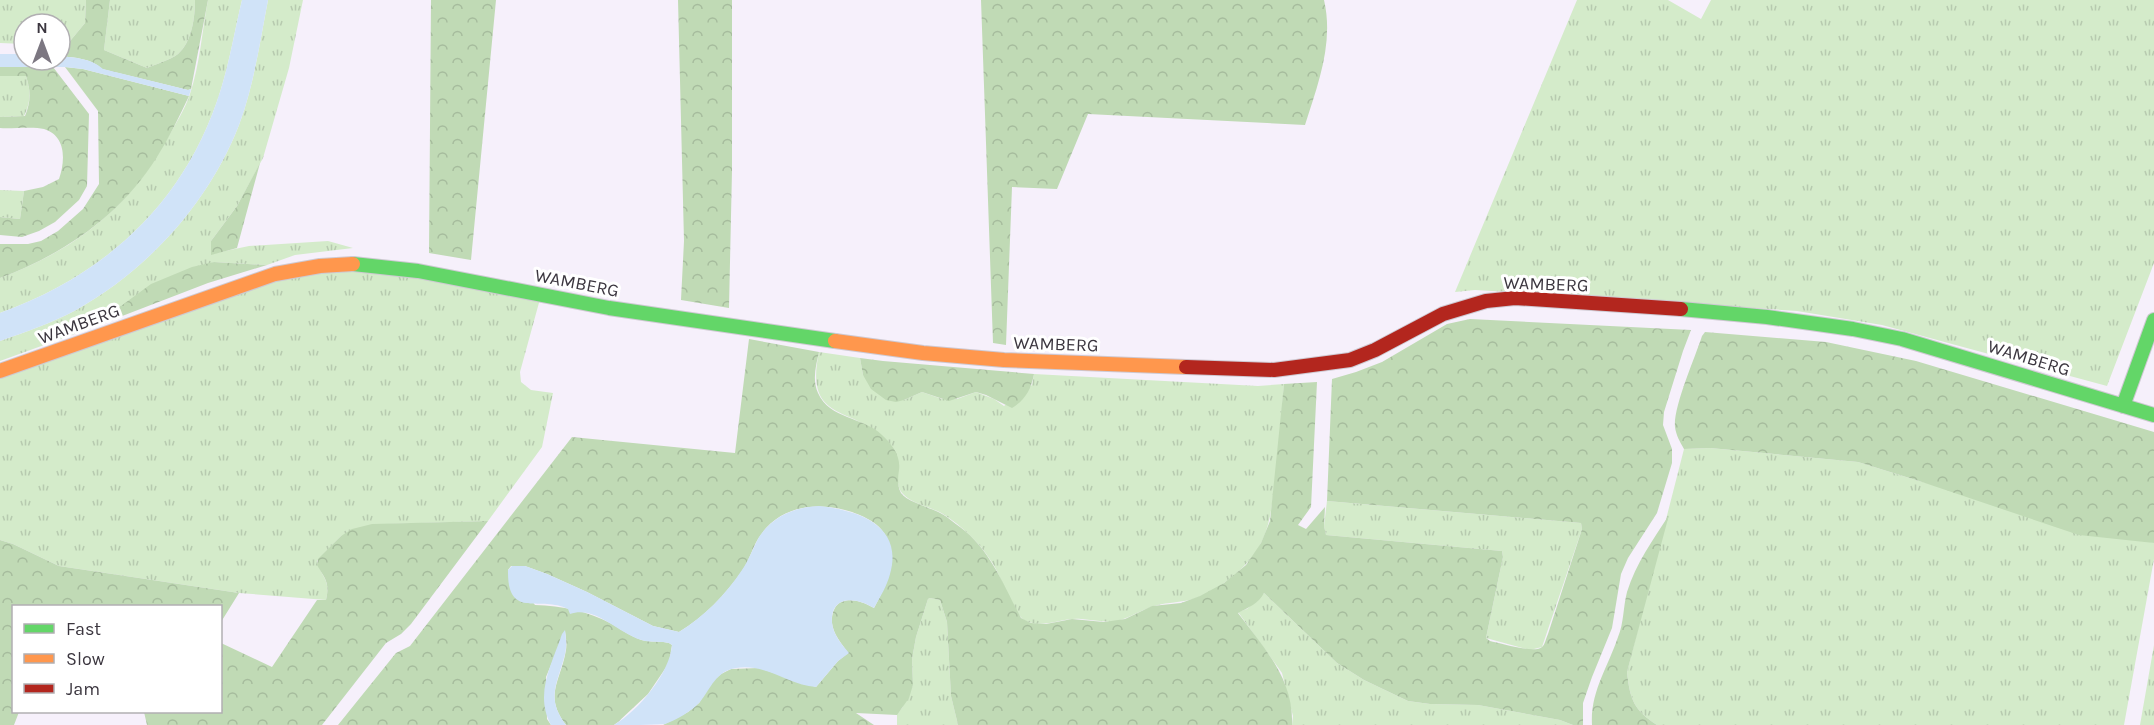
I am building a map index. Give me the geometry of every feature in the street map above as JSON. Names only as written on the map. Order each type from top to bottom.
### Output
[{"type":"street","name":"WAMBERG","points":[[0,371],[275,274],[320,266],[363,264],[418,271],[653,315],[923,353],[1004,360],[1274,370],[1323,366],[1350,360],[1375,350],[1443,314],[1486,301],[1515,298],[1665,308],[1767,317],[1892,337],[1940,349],[2154,416]]},
{"type":"street","points":[[2116,404],[2154,320]]},
{"type":"green space","points":[[0,0],[86,0],[85,23],[72,39],[72,12],[12,12],[12,44],[0,43]]},
{"type":"green space","points":[[86,0],[110,0],[104,50],[147,68],[171,58],[183,49],[192,29],[195,0],[208,0],[191,89],[188,90],[102,69],[93,63],[72,58],[72,39],[85,23]]},
{"type":"green space","points":[[110,0],[195,0],[193,21],[187,43],[175,56],[147,68],[104,50]]},
{"type":"green space","points":[[208,0],[242,0],[221,89],[206,129],[187,165],[165,198],[138,228],[108,254],[75,277],[39,297],[0,313],[0,278],[27,267],[76,240],[117,206],[152,164],[180,117],[190,94],[199,59]]},
{"type":"green space","points":[[268,0],[303,0],[289,68],[263,158],[237,206],[211,241],[211,254],[249,246],[328,241],[353,248],[295,255],[267,265],[214,262],[114,312],[91,328],[0,361],[0,341],[58,319],[103,293],[152,254],[193,207],[211,181],[239,125],[253,79]]},
{"type":"green space","points":[[431,0],[496,0],[471,260],[429,253]]},
{"type":"green space","points":[[678,0],[732,0],[729,308],[681,300],[684,241]]},
{"type":"green space","points":[[981,0],[1324,0],[1327,16],[1326,48],[1305,125],[1088,114],[1057,189],[1012,187],[1006,345],[993,343]]},
{"type":"green space","points":[[1577,0],[1668,0],[1701,19],[1711,0],[2154,0],[2154,263],[2107,386],[1882,325],[1797,311],[1475,290],[1455,292]]},
{"type":"green space","points":[[0,67],[12,67],[12,72],[57,72],[89,114],[87,186],[79,200],[55,222],[22,237],[0,235],[0,217],[20,219],[24,191],[43,187],[59,179],[63,158],[62,150],[57,137],[44,129],[0,128],[0,117],[25,116],[30,96],[26,76],[0,76]]},
{"type":"green space","points":[[72,68],[189,96],[157,157],[126,197],[108,215],[68,245],[0,278],[0,244],[28,244],[41,241],[58,231],[83,209],[99,184],[98,111],[69,72],[72,72]]},
{"type":"green space","points":[[0,76],[26,76],[29,96],[24,116],[0,117]]},
{"type":"green space","points":[[260,163],[237,248],[211,255],[211,241],[237,206]]},
{"type":"green space","points":[[0,190],[24,191],[20,219],[0,217]]},
{"type":"green space","points":[[214,262],[267,265],[208,283],[91,328],[151,284],[192,267]]},
{"type":"green space","points":[[351,269],[387,271],[540,299],[520,372],[521,382],[531,390],[553,393],[542,447],[488,521],[388,524],[341,536],[317,561],[326,582],[326,600],[239,593],[59,566],[0,540],[0,376],[280,277]]},
{"type":"green space","points":[[1470,319],[1691,330],[1664,412],[1663,425],[1672,449],[1672,463],[1657,513],[1628,558],[1621,574],[1612,628],[1583,703],[1583,725],[1573,725],[1560,720],[1478,705],[1408,701],[1364,680],[1337,663],[1264,593],[1256,602],[1238,613],[1276,665],[1283,679],[1291,708],[1292,725],[958,725],[951,696],[947,622],[940,600],[930,598],[916,637],[912,659],[913,685],[909,698],[897,715],[856,713],[874,725],[663,725],[688,712],[699,703],[712,682],[731,669],[759,668],[816,687],[848,653],[834,631],[833,614],[836,607],[846,600],[867,604],[874,608],[886,585],[891,569],[889,543],[883,531],[864,517],[839,509],[813,507],[788,513],[776,519],[766,528],[744,567],[728,589],[714,605],[679,632],[653,626],[547,574],[525,566],[511,566],[508,570],[535,605],[565,608],[584,613],[603,619],[637,638],[672,645],[669,663],[648,694],[614,725],[566,725],[559,714],[555,696],[566,650],[565,631],[546,677],[547,719],[551,725],[338,725],[396,653],[410,646],[572,437],[735,453],[749,339],[819,352],[815,383],[823,402],[838,413],[875,429],[886,439],[899,460],[898,481],[901,493],[944,515],[971,536],[988,557],[1021,618],[1031,623],[1046,624],[1072,619],[1104,622],[1125,619],[1152,606],[1181,603],[1200,596],[1224,583],[1246,565],[1261,543],[1270,521],[1284,384],[1317,382],[1311,507],[1298,525],[1306,529],[1325,507],[1326,535],[1502,551],[1503,557],[1486,638],[1517,647],[1538,649],[1543,646],[1548,634],[1582,529],[1581,523],[1327,501],[1332,379],[1382,362],[1447,324]]},
{"type":"green space","points":[[1705,332],[1826,342],[1916,361],[2154,432],[2154,543],[2079,535],[1858,462],[1710,448],[1684,449],[1676,433],[1675,418],[1685,382]]},
{"type":"green space","points":[[819,352],[860,358],[863,375],[904,400],[922,392],[942,399],[957,399],[976,392],[1004,406],[1032,385],[1034,374],[1258,386],[1284,384],[1279,449],[1269,522],[1265,535],[1251,559],[1243,567],[1227,581],[1199,597],[1152,606],[1117,621],[1074,619],[1045,624],[1031,623],[1020,616],[995,567],[976,541],[943,514],[903,494],[898,484],[897,458],[890,444],[863,423],[836,411],[826,403],[819,392],[816,376]]},
{"type":"green space","points":[[860,358],[1034,374],[1027,394],[1012,408],[976,392],[949,401],[922,392],[896,402],[886,400],[871,389],[863,375]]},
{"type":"green space","points":[[1710,448],[1858,462],[1919,481],[2154,543],[2154,559],[2124,725],[1657,725],[1634,703],[1627,672],[1684,449]]},
{"type":"green space","points":[[1327,501],[1581,523],[1582,529],[1542,647],[1530,650],[1486,638],[1503,557],[1502,551],[1326,535],[1324,526]]},
{"type":"green space","points":[[1669,515],[1627,672],[1634,703],[1657,725],[1592,725],[1594,702],[1620,632],[1631,581],[1645,552]]},
{"type":"green space","points":[[488,521],[411,624],[401,634],[386,643],[322,725],[147,725],[144,713],[222,713],[222,643],[272,667],[317,600],[326,600],[327,585],[317,565],[318,559],[341,536],[352,529],[372,524]]},
{"type":"green space","points":[[0,540],[59,566],[239,593],[222,620],[222,605],[12,605],[12,713],[19,713],[14,725],[0,725]]},
{"type":"green space","points":[[1264,593],[1337,663],[1364,680],[1408,701],[1478,705],[1560,720],[1573,725],[1292,725],[1293,716],[1282,673],[1238,612],[1247,609]]},
{"type":"green space","points":[[930,598],[940,600],[947,622],[951,696],[958,725],[897,725],[897,714],[913,685],[912,659],[916,637]]},
{"type":"green space","points":[[2154,645],[2154,725],[2140,725]]},
{"type":"water","points":[[242,0],[268,0],[253,79],[239,125],[226,153],[211,181],[193,207],[152,254],[103,293],[58,319],[0,341],[0,313],[39,297],[75,277],[108,254],[138,228],[165,198],[187,165],[206,129],[221,89]]},
{"type":"water","points":[[0,54],[12,54],[12,67],[0,67]]},
{"type":"water","points":[[72,57],[88,61],[103,69],[191,89],[189,96],[72,68]]},
{"type":"water","points":[[819,506],[848,511],[874,523],[884,532],[890,543],[893,557],[889,578],[874,608],[853,600],[846,600],[835,607],[832,623],[834,631],[849,653],[838,661],[816,687],[767,671],[747,667],[736,668],[719,676],[697,705],[674,720],[665,724],[614,725],[633,711],[659,679],[670,656],[672,645],[636,638],[590,614],[580,612],[570,614],[568,609],[557,605],[519,601],[513,596],[509,586],[508,570],[512,566],[525,566],[587,592],[653,626],[679,632],[706,612],[729,588],[759,537],[771,523],[801,508]]},
{"type":"water","points":[[565,630],[566,651],[555,690],[555,698],[556,707],[566,725],[551,725],[546,713],[544,690]]},
{"type":"traffic: fast","points":[[353,264],[418,271],[609,308],[835,341]]},
{"type":"traffic: fast","points":[[1681,309],[1767,317],[1853,329],[1902,339],[2154,415]]},
{"type":"traffic: fast","points":[[2123,406],[2154,320]]},
{"type":"traffic: slow","points":[[0,371],[275,274],[320,266],[353,264]]},
{"type":"traffic: slow","points":[[835,341],[923,353],[1004,360],[1186,367]]},
{"type":"traffic: jam","points":[[1186,367],[1274,370],[1350,360],[1375,350],[1443,314],[1486,301],[1515,298],[1681,309]]}]
